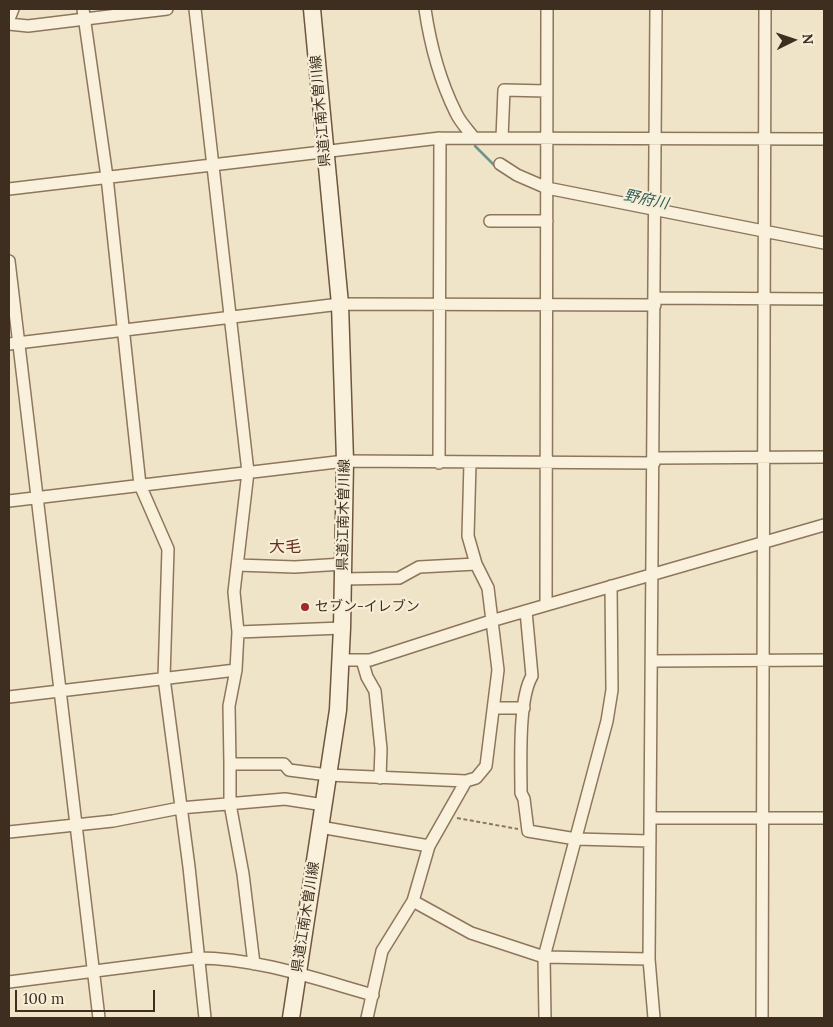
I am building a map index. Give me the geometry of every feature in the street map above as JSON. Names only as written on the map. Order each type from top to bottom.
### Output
[{"type":"main road","name":"県道江南木曽川線","points":[[291,1018],[340,692],[342,628],[345,461],[340,304],[312,9]]},
{"type":"street","points":[[9,19],[14,9]]},
{"type":"street","points":[[9,24],[28,26],[84,14],[167,9]]},
{"type":"street","points":[[195,9],[228,317],[248,472],[234,592],[238,632],[236,670],[229,706],[230,804],[243,874],[254,964]]},
{"type":"street","points":[[425,9],[429,35],[446,88],[456,114],[474,138]]},
{"type":"street","points":[[546,605],[547,9]]},
{"type":"street","points":[[654,1018],[650,960],[650,841],[656,9]]},
{"type":"street","points":[[762,1018],[762,457],[765,9]]},
{"type":"street","points":[[84,14],[107,177],[140,485],[168,549],[164,678],[205,1018]]},
{"type":"street","points":[[502,138],[504,90],[547,92]]},
{"type":"street","points":[[439,463],[440,138]]},
{"type":"street","points":[[9,189],[324,150],[440,138],[824,139]]},
{"type":"street","points":[[500,164],[547,191],[764,234],[824,243]]},
{"type":"street","points":[[490,222],[547,221]]},
{"type":"street","points":[[9,261],[14,343],[37,498],[99,1018]]},
{"type":"street","points":[[14,343],[340,304],[546,304],[824,299]]},
{"type":"street","points":[[9,501],[345,461],[470,463],[824,457]]},
{"type":"street","points":[[230,764],[284,764],[289,770],[328,775],[466,781],[476,778],[486,766],[495,708],[498,670],[488,588],[476,564],[468,536],[470,463]]},
{"type":"street","points":[[340,660],[362,660],[824,525]]},
{"type":"street","points":[[237,565],[295,567],[399,578],[419,567],[476,564]]},
{"type":"street","points":[[545,1018],[544,957],[607,721],[612,690],[611,586]]},
{"type":"street","points":[[526,611],[532,676],[528,683],[524,708],[521,793],[524,799],[528,831],[576,838],[650,841]]},
{"type":"street","points":[[238,632],[342,628]]},
{"type":"street","points":[[362,660],[367,677],[375,691],[381,749],[380,778]]},
{"type":"street","points":[[652,661],[824,660]]},
{"type":"street","points":[[9,697],[236,670]]},
{"type":"street","points":[[495,708],[524,708]]},
{"type":"street","points":[[367,1018],[382,951],[413,901],[429,846],[466,781]]},
{"type":"street","points":[[9,832],[76,823],[113,821],[180,808],[284,799],[324,805]]},
{"type":"street","points":[[651,818],[824,818]]},
{"type":"street","points":[[320,827],[429,846]]},
{"type":"street","points":[[413,901],[471,933],[544,957],[650,960]]},
{"type":"street","points":[[9,982],[197,958],[222,958],[298,973],[373,995]]},
{"type":"path","points":[[448,815],[528,831]]},
{"type":"waterway","name":"野府川","points":[[475,146],[497,168]]},
{"type":"place","name":"セブン-イレブン","points":[[305,607]]},
{"type":"district","name":"大毛","points":[[285,547]]}]
